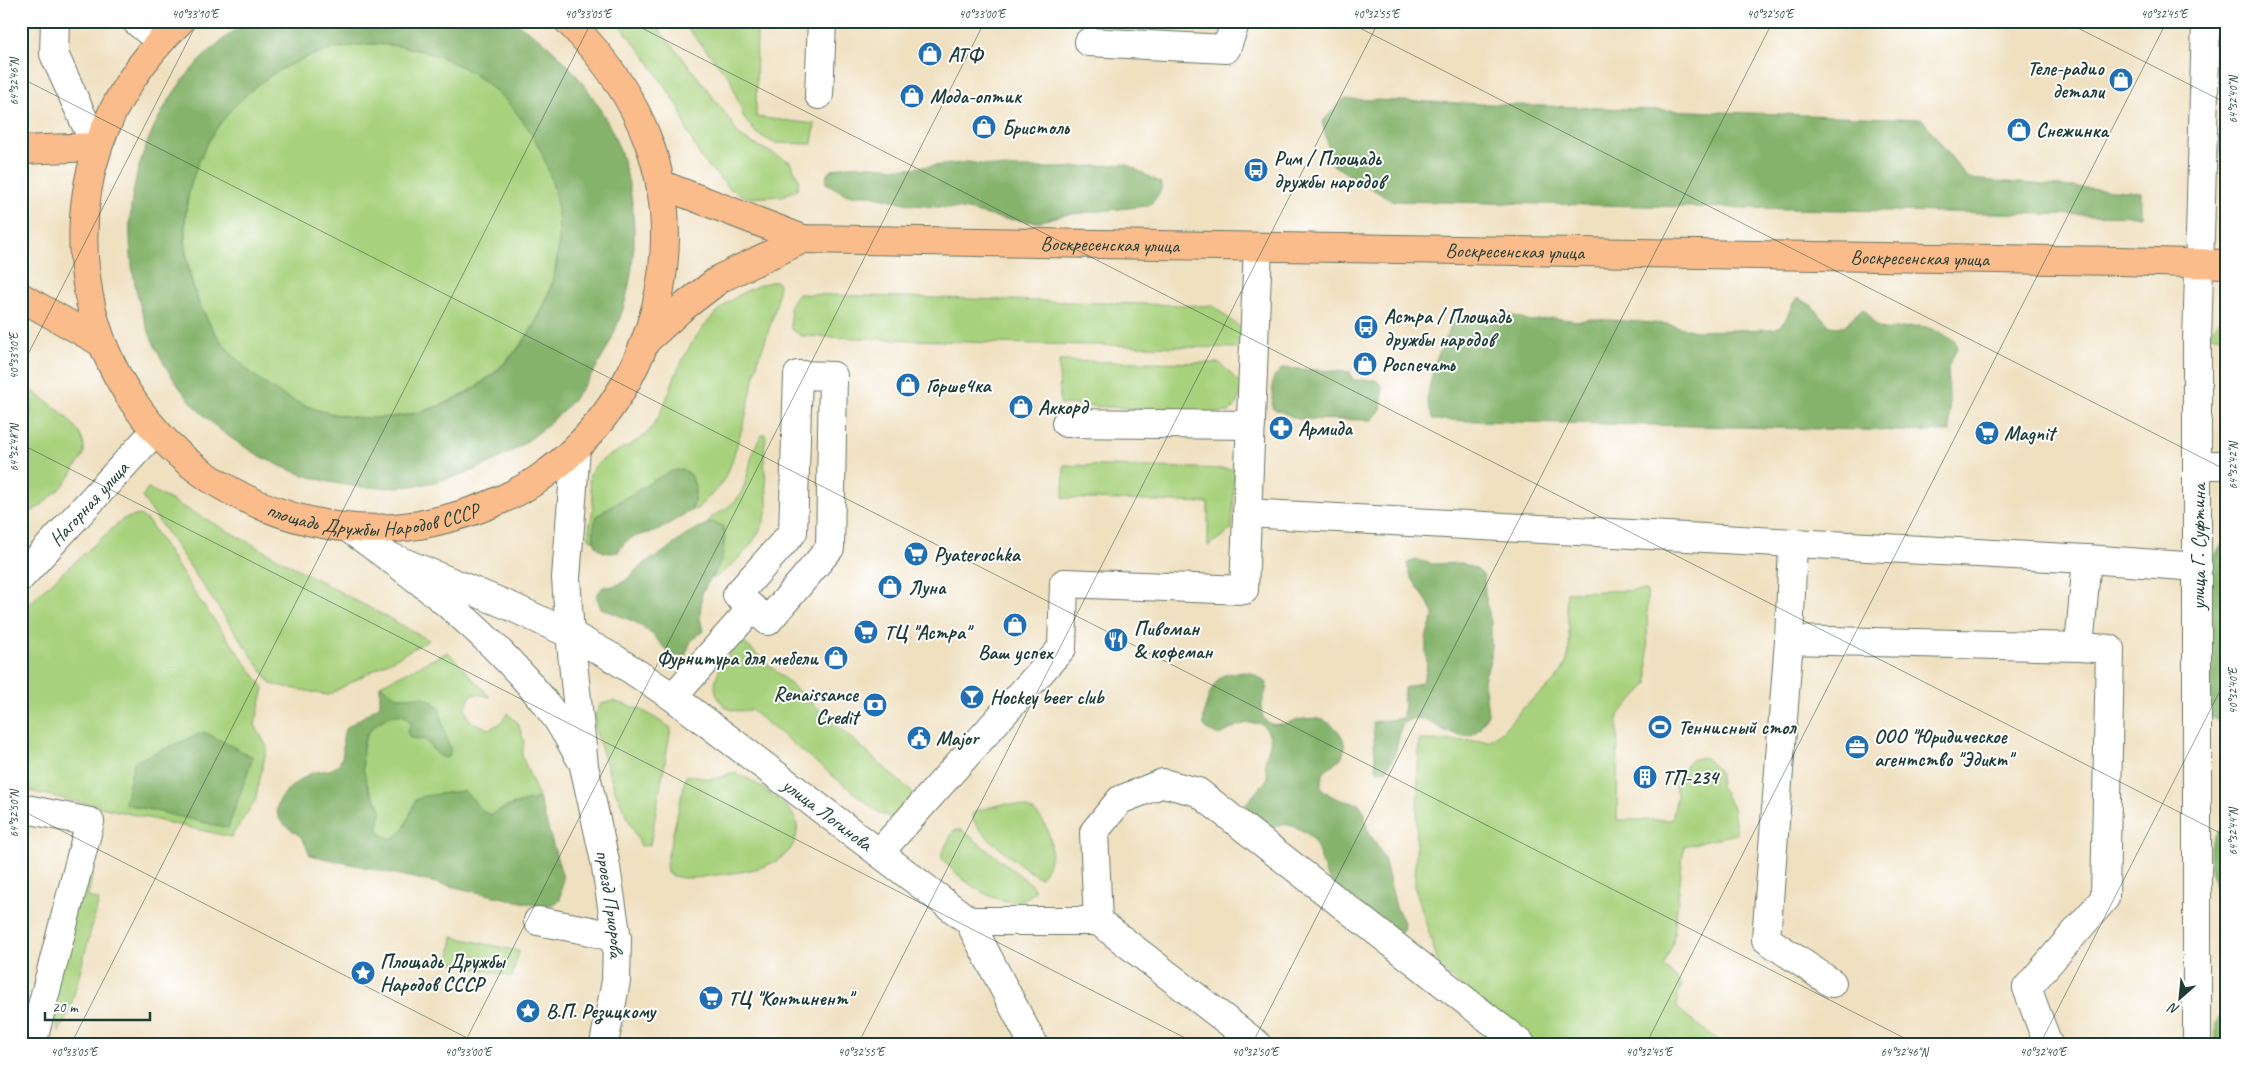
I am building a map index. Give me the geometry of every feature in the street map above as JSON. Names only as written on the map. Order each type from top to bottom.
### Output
[{"type":"main road","name":"площадь Дружбы Народов СССР","points":[[180,21],[160,41],[138,68],[119,98],[96,147],[85,200],[83,236],[86,282],[102,343],[116,375],[134,404],[155,431],[177,453],[202,473],[242,498],[286,516],[348,528],[398,528],[447,520],[494,504],[537,480],[576,448],[609,409],[628,380],[647,340],[656,310],[664,263],[664,215],[660,184],[650,146],[635,110],[615,76],[591,45],[568,21]]},
{"type":"main road","points":[[21,150],[96,147]]},
{"type":"main road","name":"Воскресенская улица","points":[[660,184],[803,239],[2226,264]]},
{"type":"main road","name":"Воскресенская улица","points":[[647,340],[682,308],[721,278],[803,239]]},
{"type":"main road","points":[[21,297],[102,343]]},
{"type":"street","points":[[55,21],[54,54],[96,147]]},
{"type":"street","points":[[136,21],[160,41]]},
{"type":"street","points":[[819,95],[822,21]]},
{"type":"street","points":[[1089,42],[1226,48],[1236,21]]},
{"type":"street","name":"улица Г. Суфтина","points":[[2197,1044],[2198,264],[2215,49],[2206,21]]},
{"type":"street","points":[[879,853],[1062,648],[1064,583],[1244,590],[1258,247]]},
{"type":"street","points":[[798,375],[833,376],[830,548],[768,622],[752,608],[738,595],[793,532],[798,375]]},
{"type":"street","points":[[1066,423],[1251,425]]},
{"type":"street","name":"Нагорная улица","points":[[21,576],[155,431]]},
{"type":"street","points":[[576,448],[566,578],[584,766]]},
{"type":"street","points":[[2198,465],[2226,465]]},
{"type":"street","points":[[1247,512],[2087,559],[2198,567]]},
{"type":"street","points":[[348,528],[386,555],[476,630],[521,674],[553,714],[584,766]]},
{"type":"street","points":[[1793,543],[1789,640],[1766,939],[1832,983]]},
{"type":"street","name":"улица Логинова","points":[[386,555],[512,607],[570,634],[615,659],[673,697],[968,921],[1033,1044]]},
{"type":"street","points":[[2079,647],[2087,559]]},
{"type":"street","points":[[673,697],[752,608]]},
{"type":"street","points":[[1789,640],[2110,649],[2105,898],[2027,988],[2048,1044]]},
{"type":"street","name":"проезд Приорова","points":[[584,766],[602,844],[617,939],[616,981],[604,1044]]},
{"type":"street","points":[[1098,921],[1094,832],[1120,800],[1163,784],[1198,792],[1521,1044]]},
{"type":"street","points":[[21,808],[90,822],[32,1044]]},
{"type":"street","points":[[538,921],[591,930],[617,939]]},
{"type":"street","points":[[968,921],[1098,921],[1257,1044]]},
{"type":"green space","points":[[250,21],[513,21],[553,50],[589,92],[608,124],[622,157],[633,214],[632,270],[618,323],[594,371],[560,413],[518,448],[468,472],[411,486],[387,488],[340,484],[294,472],[251,451],[208,420],[172,376],[158,352],[146,325],[138,298],[130,241],[131,209],[136,177],[146,145],[160,115],[178,87],[199,62],[223,40]],"holes":[[[372,44],[435,55],[486,83],[525,124],[550,175],[559,230],[552,286],[526,339],[481,384],[469,392],[431,409],[390,417],[348,417],[320,411],[294,401],[270,387],[222,342],[194,290],[184,235],[192,180],[216,129],[255,87],[308,57]]]},
{"type":"green space","points":[[616,21],[652,21],[731,121],[737,133],[746,140],[790,162],[799,179],[797,190],[782,196],[748,198],[729,188],[701,158],[687,131],[680,109],[645,56]]},
{"type":"green space","points":[[681,21],[757,21],[756,117],[815,124],[812,144],[774,143],[756,133],[744,118],[730,78]]},
{"type":"green space","points":[[372,44],[408,48],[444,58],[476,75],[491,86],[517,112],[528,127],[545,159],[555,195],[559,231],[555,267],[545,303],[528,335],[517,350],[491,376],[476,387],[444,404],[408,414],[372,418],[336,414],[300,404],[268,387],[253,376],[227,350],[216,335],[199,303],[189,267],[185,231],[189,195],[199,159],[216,127],[227,112],[253,86],[268,75],[300,58],[336,48]]},
{"type":"green space","points":[[1344,99],[1922,119],[1968,179],[2141,192],[2141,216],[1392,201],[1333,165],[1322,122]]},
{"type":"green space","points":[[968,162],[998,167],[1021,168],[1062,168],[1126,164],[1161,183],[1161,190],[1153,202],[1147,206],[1063,215],[1038,222],[1004,219],[963,209],[913,205],[871,195],[847,195],[826,183],[827,174],[835,169],[844,167],[910,168]]},
{"type":"green space","points":[[775,281],[779,283],[777,302],[759,356],[745,419],[730,467],[720,486],[697,509],[691,510],[695,490],[693,480],[688,472],[672,471],[597,516],[593,541],[589,538],[593,506],[593,497],[589,483],[591,472],[602,460],[643,437],[654,425],[683,360],[702,329],[713,316],[741,294],[757,286]]},
{"type":"green space","points":[[797,294],[1213,306],[1241,328],[1244,343],[1238,348],[995,343],[802,336],[791,329],[790,305]]},
{"type":"green space","points":[[1797,298],[1811,305],[1830,326],[1845,325],[1863,308],[1880,328],[1919,326],[1929,328],[1955,341],[1958,347],[1948,367],[1950,432],[1433,420],[1427,400],[1434,364],[1452,324],[1457,318],[1464,315],[1508,314],[1531,321],[1554,318],[1578,321],[1592,319],[1626,321],[1666,324],[1696,331],[1773,329],[1782,324]]},
{"type":"green space","points":[[2226,313],[2226,336],[2209,336],[2214,326]]},
{"type":"green space","points":[[1059,361],[1220,363],[1242,385],[1238,403],[1229,412],[1208,413],[1060,404]]},
{"type":"green space","points":[[1282,368],[1350,372],[1353,380],[1376,380],[1383,387],[1381,409],[1372,420],[1298,419],[1272,408],[1273,379]]},
{"type":"green space","points":[[21,384],[51,404],[71,422],[83,442],[84,452],[81,460],[62,487],[36,509],[21,514],[21,489],[27,486],[31,399],[21,401]]},
{"type":"green space","points":[[764,433],[766,437],[764,454],[767,498],[765,517],[761,528],[747,549],[730,567],[712,579],[722,556],[724,531],[713,522],[708,523],[711,518],[737,499],[742,491],[755,448]]},
{"type":"green space","points":[[1064,465],[1235,469],[1232,529],[1208,546],[1208,503],[1063,498]]},
{"type":"green space","points":[[682,469],[691,475],[695,486],[691,510],[659,530],[633,537],[624,543],[618,552],[609,553],[598,548],[594,537],[597,516],[661,476]]},
{"type":"green space","points":[[148,488],[429,640],[328,695],[271,684],[142,497]]},
{"type":"green space","points":[[140,515],[149,522],[198,598],[264,688],[255,725],[267,747],[255,801],[231,837],[21,789],[21,614],[41,592],[123,519]]},
{"type":"green space","points":[[713,522],[723,526],[725,536],[722,560],[702,593],[700,617],[703,631],[691,641],[685,656],[674,656],[653,635],[635,622],[601,608],[596,596],[603,587],[617,585],[627,579],[646,562],[690,533]]},
{"type":"green space","points":[[2226,538],[2226,721],[2219,721],[2208,715],[2208,577],[2211,562]]},
{"type":"green space","points":[[1416,560],[1433,564],[1462,563],[1478,570],[1484,576],[1485,594],[1491,622],[1491,657],[1484,680],[1488,714],[1479,729],[1472,735],[1464,736],[1447,732],[1424,719],[1414,718],[1405,722],[1401,728],[1395,754],[1387,770],[1377,771],[1373,722],[1403,718],[1404,688],[1422,682],[1426,672],[1426,638],[1434,614],[1408,570],[1407,563]]},
{"type":"green space","points":[[1647,590],[1648,684],[1618,715],[1617,820],[1672,820],[1677,795],[1674,781],[1690,760],[1703,757],[1713,764],[1720,774],[1720,786],[1733,808],[1737,834],[1684,846],[1673,943],[1664,965],[1682,985],[1677,996],[1677,1008],[1722,1044],[1534,1044],[1440,969],[1415,887],[1419,740],[1489,741],[1503,730],[1522,708],[1553,682],[1564,668],[1569,650],[1567,592]]},
{"type":"green space","points":[[741,640],[915,795],[895,817],[889,817],[878,812],[751,710],[734,710],[723,705],[716,693],[715,684],[717,676],[725,661]]},
{"type":"green space","points":[[448,652],[490,697],[477,694],[471,695],[465,708],[470,721],[489,729],[501,723],[507,713],[518,723],[524,741],[522,756],[539,798],[508,806],[490,815],[479,809],[473,799],[458,794],[446,793],[416,800],[403,829],[390,839],[380,833],[377,828],[380,808],[366,781],[363,752],[368,734],[381,721],[392,715],[399,714],[409,720],[418,740],[425,739],[433,750],[450,748],[445,737],[441,715],[411,697],[398,697],[380,685]]},
{"type":"green space","points":[[1252,673],[1267,683],[1262,713],[1268,723],[1283,724],[1314,718],[1324,721],[1336,729],[1342,736],[1344,751],[1338,761],[1324,772],[1321,787],[1333,797],[1359,804],[1364,811],[1367,828],[1384,858],[1396,907],[1404,922],[1403,931],[1396,936],[1331,881],[1326,873],[1316,844],[1305,832],[1288,825],[1275,826],[1269,830],[1247,816],[1244,806],[1268,778],[1265,760],[1270,744],[1269,733],[1262,724],[1241,725],[1222,734],[1213,733],[1204,726],[1204,713],[1208,698],[1215,684],[1226,674]]},
{"type":"green space","points":[[380,685],[398,697],[425,697],[436,704],[440,709],[450,755],[446,758],[439,756],[425,739],[410,738],[407,731],[411,724],[400,715],[392,715],[384,719],[370,730],[363,744],[362,758],[367,784],[381,810],[378,827],[380,833],[390,839],[400,833],[416,800],[424,796],[463,791],[490,815],[514,805],[539,798],[563,878],[560,900],[551,906],[540,906],[310,855],[302,838],[280,820],[277,811],[278,805],[280,799],[290,788],[312,773],[332,769],[339,764],[343,754],[343,738],[346,729],[380,705]]},
{"type":"green space","points":[[613,701],[642,710],[671,728],[650,845],[641,846],[615,791],[594,726],[595,714],[601,704]]},
{"type":"green space","points":[[204,732],[253,757],[228,828],[125,804],[134,762]]},
{"type":"green space","points":[[730,773],[753,781],[790,811],[796,820],[797,826],[794,844],[777,861],[753,870],[691,878],[673,876],[667,873],[666,864],[686,776],[716,779]]},
{"type":"green space","points":[[1003,804],[1030,809],[1040,817],[1049,833],[1051,853],[1046,871],[1040,878],[1001,849],[974,822],[972,815],[975,811]]},
{"type":"green space","points":[[2226,828],[2226,917],[2212,875],[2210,852],[2216,834]]},
{"type":"green space","points":[[954,830],[962,830],[1031,884],[1035,891],[1024,899],[1012,901],[998,899],[985,894],[960,877],[942,859],[942,853]]},
{"type":"green space","points":[[90,849],[97,852],[88,897],[99,900],[70,1010],[59,1032],[50,1000]]},
{"type":"green space","points":[[453,937],[519,951],[512,977],[449,962]]},
{"type":"green space","points":[[2226,1003],[2226,1044],[2214,1044],[2216,1023]]},
{"type":"place","name":"АТФ","points":[[930,54]]},
{"type":"place","name":"Теле-радио детали","points":[[2121,80]]},
{"type":"place","name":"Мода-оптик","points":[[912,96]]},
{"type":"place","name":"Бристоль","points":[[984,127]]},
{"type":"place","name":"Снежинка","points":[[2019,130]]},
{"type":"place","name":"Рим / Площадь дружбы народов","points":[[1256,170]]},
{"type":"place","name":"Астра / Площадь дружбы народов","points":[[1366,327]]},
{"type":"place","name":"Роспечать","points":[[1365,364]]},
{"type":"place","name":"Горше4ка","points":[[908,385]]},
{"type":"place","name":"Аккорд","points":[[1021,407]]},
{"type":"place","name":"Армида","points":[[1281,428]]},
{"type":"place","name":"Magnit","points":[[1987,433]]},
{"type":"place","name":"Pyaterochka","points":[[916,554]]},
{"type":"place","name":"Луна","points":[[890,587]]},
{"type":"place","name":"Ваш успех","points":[[1015,625]]},
{"type":"place","name":"ТЦ \"Астра\"","points":[[866,632]]},
{"type":"place","name":"Пивоман & кофеман","points":[[1116,640]]},
{"type":"place","name":"Фурнитура для мебели","points":[[836,658]]},
{"type":"place","name":"Hockey beer club","points":[[972,697]]},
{"type":"place","name":"Renaissance Credit","points":[[875,705]]},
{"type":"place","name":"Теннисный стол","points":[[1660,727]]},
{"type":"place","name":"Major","points":[[919,738]]},
{"type":"place","name":"ООО \"Юридическое агентство \"Эдикт\"","points":[[1857,747]]},
{"type":"place","name":"ТП-234","points":[[1645,777]]},
{"type":"place","name":"Площадь Дружбы Народов СССР","points":[[363,973]]},
{"type":"place","name":"ТЦ \"Континент\"","points":[[711,998]]},
{"type":"place","name":"В.П. Резицкому","points":[[528,1011]]}]
